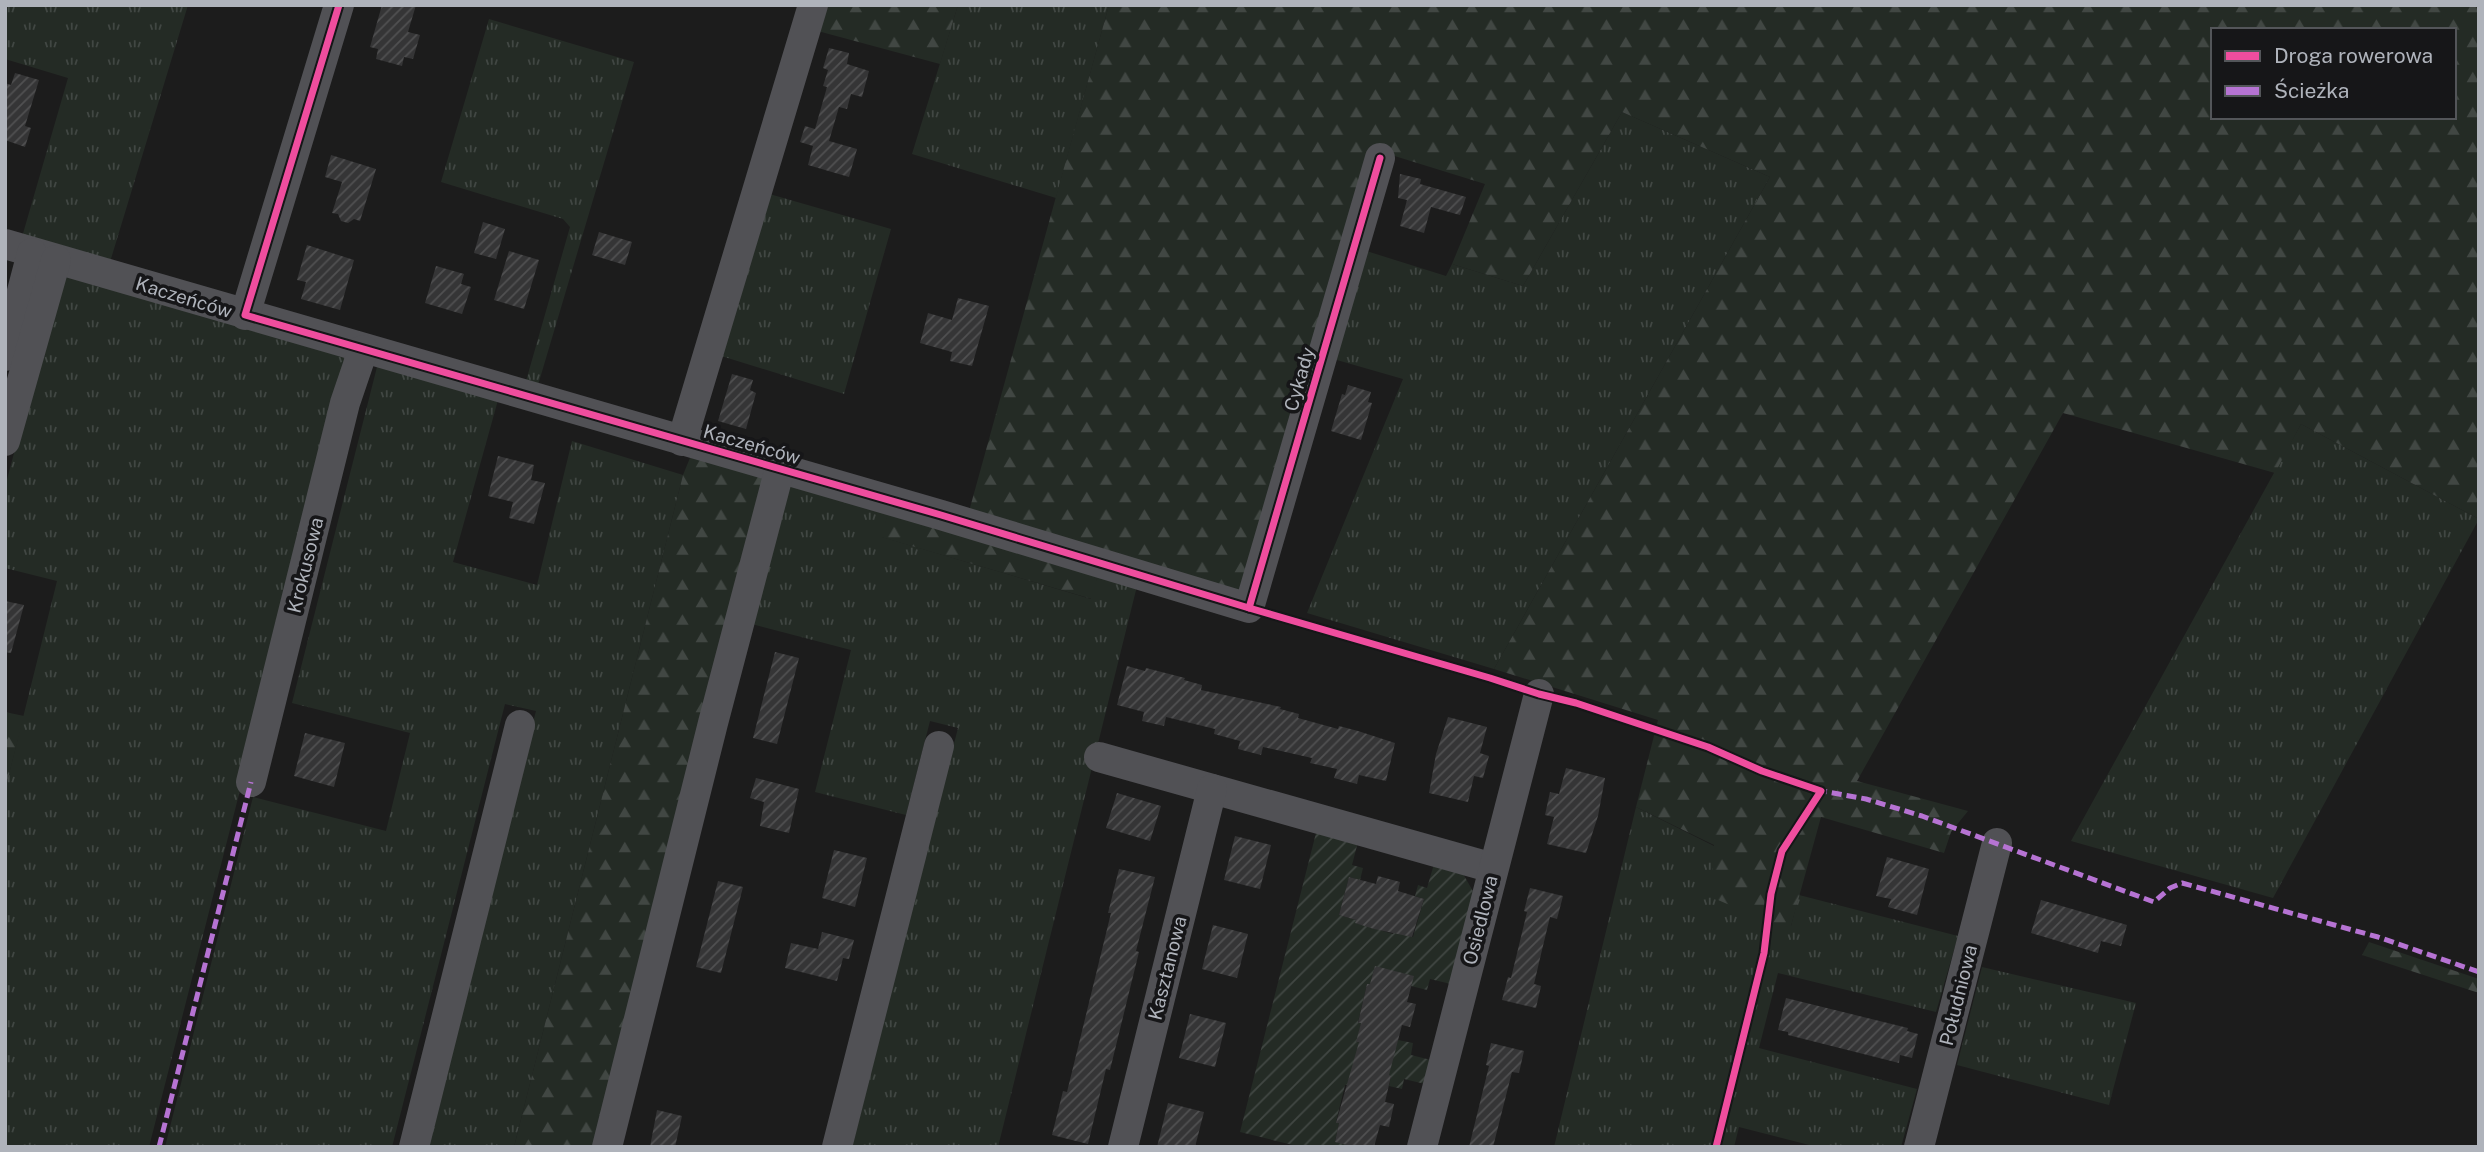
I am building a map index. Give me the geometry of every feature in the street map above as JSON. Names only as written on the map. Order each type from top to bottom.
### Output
[{"type":"street","points":[[245,315],[339,5]]},
{"type":"street","points":[[672,438],[813,5]]},
{"type":"street","points":[[672,438],[778,60]]},
{"type":"street","name":"Cykady","points":[[1250,608],[1380,158]]},
{"type":"street","points":[[5,356],[31,252]]},
{"type":"street","points":[[5,441],[31,252]]},
{"type":"street","name":"Kaczeńców","points":[[31,252],[363,350],[780,468],[1250,608]]},
{"type":"street","name":"Krokusowa","points":[[251,782],[345,403],[363,350]]},
{"type":"street","points":[[607,1147],[780,468]]},
{"type":"street","name":"Osiedlowa","points":[[1422,1147],[1539,694]]},
{"type":"street","points":[[414,1147],[520,725]]},
{"type":"street","points":[[837,1147],[939,746]]},
{"type":"street","points":[[1099,757],[1493,868]]},
{"type":"street","name":"Kasztanowa","points":[[1123,1147],[1212,789]]},
{"type":"street","name":"Południowa","points":[[1919,1147],[1997,844]]},
{"type":"green space","points":[[5,5],[188,5],[110,262],[22,237],[68,78],[5,59]]},
{"type":"green space","points":[[821,5],[958,5],[940,64],[814,30]]},
{"type":"green space","points":[[958,5],[1109,5],[1056,198],[912,154]]},
{"type":"green space","points":[[1109,5],[2479,5],[2479,519],[2301,424],[2275,473],[2063,413],[1857,781],[1968,811],[1951,832],[1944,853],[1821,817],[1791,926],[1767,921],[1711,897],[1714,845],[1636,807],[1658,720],[1494,669],[1770,177],[1622,112],[1523,286],[1452,264],[1485,184],[1372,149],[1247,595],[968,515]]},
{"type":"green space","points":[[489,19],[634,62],[538,385],[526,381],[570,227],[563,219],[441,182]]},
{"type":"green space","points":[[1622,112],[1770,177],[1494,669],[1307,613],[1403,379],[1330,358],[1360,249],[1446,276],[1452,264],[1523,286]]},
{"type":"green space","points":[[766,193],[891,229],[844,394],[718,355]]},
{"type":"green space","points":[[63,269],[351,355],[149,1147],[5,1147],[5,790],[57,581],[5,568],[5,487]]},
{"type":"green space","points":[[378,363],[498,400],[453,562],[537,585],[572,441],[683,475],[514,1147],[425,1147],[536,711],[505,704],[392,1147],[165,1147],[253,797],[386,831],[410,733],[292,703]]},
{"type":"green space","points":[[2301,424],[2479,519],[2273,898],[2071,841]]},
{"type":"green space","points":[[692,453],[765,470],[593,1147],[514,1147],[683,475]]},
{"type":"green space","points":[[783,476],[890,505],[882,537],[1091,599],[1099,570],[1138,582],[998,1147],[852,1147],[958,728],[930,721],[906,815],[815,792],[851,650],[748,623]]},
{"type":"green space","points":[[890,505],[1099,570],[1092,599],[881,537]]},
{"type":"green space","points":[[5,712],[24,716],[5,790]]},
{"type":"green space","points":[[1636,807],[1714,846],[1791,926],[1799,895],[1958,936],[1936,1012],[1778,973],[1759,1048],[1917,1089],[1901,1147],[1817,1147],[1739,1127],[1734,1147],[1554,1147]]},
{"type":"green space","points":[[1316,833],[1358,842],[1352,865],[1363,868],[1360,880],[1349,877],[1339,915],[1356,920],[1356,923],[1413,937],[1424,899],[1415,896],[1418,885],[1427,888],[1434,864],[1462,872],[1474,893],[1451,984],[1430,979],[1427,990],[1411,986],[1413,976],[1375,967],[1370,984],[1367,984],[1358,1022],[1361,1023],[1357,1042],[1394,1051],[1398,1040],[1413,1043],[1411,1055],[1431,1060],[1425,1084],[1404,1079],[1402,1089],[1389,1086],[1391,1076],[1353,1067],[1348,1085],[1345,1085],[1336,1122],[1339,1123],[1335,1141],[1354,1147],[1301,1147],[1240,1132]]},
{"type":"green space","points":[[2369,942],[2479,979],[2479,993],[2362,955]]},
{"type":"green space","points":[[1982,967],[2136,1003],[2109,1105],[1957,1065]]},
{"type":"building","points":[[382,5],[416,5],[408,32],[420,35],[413,59],[404,57],[402,66],[376,59],[378,49],[370,47]]},
{"type":"building","points":[[829,48],[849,53],[847,64],[869,71],[862,97],[851,94],[847,109],[839,107],[829,141],[857,149],[849,177],[808,165],[813,146],[800,142],[805,126],[815,129],[827,87],[823,86],[828,70],[823,68]]},
{"type":"building","points":[[15,73],[39,80],[25,126],[31,128],[25,147],[5,140],[5,83],[11,85]]},
{"type":"building","points":[[331,155],[376,169],[360,221],[341,221],[338,214],[332,213],[342,182],[325,177]]},
{"type":"building","points":[[1400,174],[1421,179],[1420,184],[1466,197],[1460,215],[1431,207],[1424,233],[1400,226],[1407,200],[1398,198]]},
{"type":"building","points":[[483,222],[505,229],[496,259],[474,253]]},
{"type":"building","points":[[599,232],[632,242],[625,265],[592,255]]},
{"type":"building","points":[[307,245],[354,260],[340,310],[301,299],[306,282],[297,280]]},
{"type":"building","points":[[509,251],[539,260],[524,309],[494,300]]},
{"type":"building","points":[[436,266],[464,274],[461,284],[471,287],[462,314],[425,303]]},
{"type":"building","points":[[958,298],[989,306],[972,366],[950,361],[952,352],[920,343],[928,313],[952,320]]},
{"type":"building","points":[[732,374],[753,380],[750,390],[756,393],[746,429],[718,421]]},
{"type":"building","points":[[1348,385],[1371,392],[1368,402],[1372,403],[1361,440],[1331,431],[1342,394],[1345,395]]},
{"type":"building","points":[[498,456],[534,465],[531,480],[545,483],[534,524],[509,518],[513,502],[488,496]]},
{"type":"building","points":[[5,601],[24,605],[11,653],[5,652]]},
{"type":"building","points":[[775,652],[799,658],[777,744],[753,738]]},
{"type":"building","points":[[1127,666],[1185,678],[1184,680],[1202,685],[1201,690],[1281,707],[1280,709],[1299,714],[1298,718],[1338,729],[1339,726],[1395,743],[1386,781],[1359,775],[1357,784],[1334,778],[1337,769],[1310,763],[1312,758],[1263,747],[1261,755],[1238,749],[1240,741],[1214,734],[1215,729],[1166,717],[1164,726],[1142,721],[1144,712],[1117,705]]},
{"type":"building","points":[[1448,717],[1487,727],[1480,753],[1489,756],[1483,778],[1474,776],[1468,802],[1429,793],[1436,754]]},
{"type":"building","points":[[305,733],[345,743],[334,787],[294,776]]},
{"type":"building","points":[[1566,768],[1605,778],[1598,816],[1586,853],[1547,844],[1554,817],[1545,815],[1550,792],[1559,794]]},
{"type":"building","points":[[756,778],[799,789],[789,833],[760,826],[764,802],[750,798]]},
{"type":"building","points":[[1117,793],[1161,806],[1150,841],[1106,828]]},
{"type":"building","points":[[1235,836],[1271,845],[1260,889],[1224,880]]},
{"type":"building","points":[[834,850],[867,858],[855,907],[822,898]]},
{"type":"building","points":[[1887,857],[1929,869],[1917,915],[1888,907],[1891,899],[1876,896]]},
{"type":"building","points":[[1119,869],[1155,877],[1110,1070],[1106,1069],[1088,1144],[1052,1135],[1063,1091],[1067,1092],[1111,913],[1108,913]]},
{"type":"building","points":[[1378,876],[1400,882],[1398,891],[1424,899],[1412,937],[1374,929],[1339,915],[1349,877],[1376,884]]},
{"type":"building","points":[[718,881],[743,887],[721,973],[696,967]]},
{"type":"building","points":[[1530,888],[1563,896],[1557,919],[1550,917],[1542,950],[1534,984],[1541,986],[1536,1008],[1502,1000],[1508,977],[1511,978]]},
{"type":"building","points":[[2041,900],[2127,925],[2121,946],[2101,941],[2098,953],[2031,933]]},
{"type":"building","points":[[1213,925],[1248,934],[1237,978],[1202,969]]},
{"type":"building","points":[[822,932],[854,940],[849,959],[843,958],[837,981],[785,968],[791,943],[818,949]]},
{"type":"building","points":[[1375,966],[1414,976],[1407,1002],[1416,1004],[1410,1027],[1402,1025],[1389,1075],[1391,1076],[1385,1102],[1394,1104],[1389,1127],[1380,1125],[1374,1147],[1354,1147],[1335,1142],[1339,1123],[1336,1123],[1359,1042],[1356,1042],[1361,1023],[1358,1023],[1367,984],[1370,984]]},
{"type":"building","points":[[1786,998],[1908,1028],[1907,1031],[1918,1034],[1912,1058],[1900,1055],[1899,1063],[1788,1035],[1788,1032],[1778,1030]]},
{"type":"building","points":[[1190,1014],[1226,1023],[1215,1067],[1179,1058]]},
{"type":"building","points":[[1491,1043],[1524,1051],[1519,1073],[1512,1072],[1493,1147],[1469,1147],[1489,1066],[1486,1065]]},
{"type":"building","points":[[1168,1103],[1204,1112],[1195,1147],[1157,1147]]},
{"type":"building","points":[[657,1110],[682,1116],[675,1147],[650,1147]]},
{"type":"marked path","points":[[159,1147],[251,782]]},
{"type":"marked path","points":[[1817,790],[1866,799],[1922,816],[2154,902],[2170,888],[2182,883],[2378,937],[2479,972]]},
{"type":"cycle path","points":[[339,5],[245,315],[941,515],[1576,703],[1708,747],[1762,771],[1821,791],[1782,851],[1771,894],[1764,953],[1716,1147]]},
{"type":"cycle path","points":[[1249,608],[1380,158]]}]
